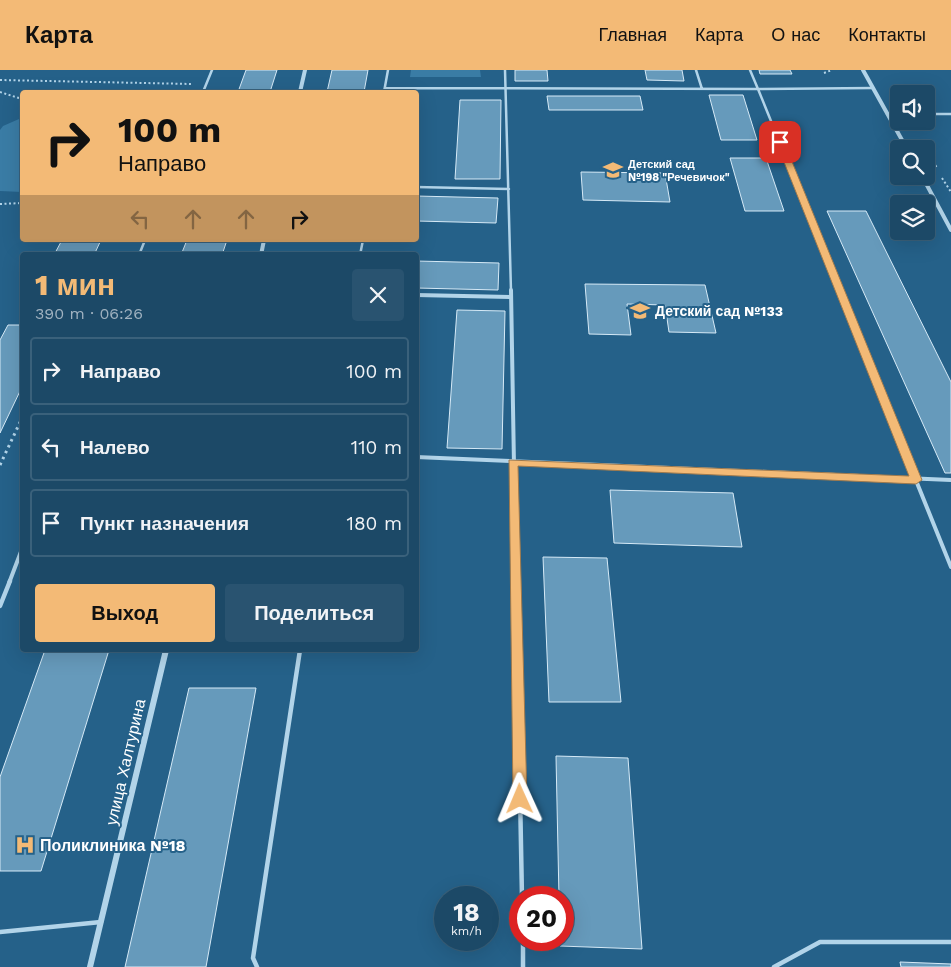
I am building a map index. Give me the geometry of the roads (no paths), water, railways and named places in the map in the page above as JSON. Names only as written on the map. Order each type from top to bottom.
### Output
[{"type":"street","points":[[300,90],[305,70]]},
{"type":"street","points":[[863,70],[901,140]]},
{"type":"street","points":[[927,185],[951,230]]},
{"type":"street","name":"улица Халтурина","points":[[90,967],[166,652]]},
{"type":"lane","points":[[204,90],[212,70]]},
{"type":"lane","points":[[388,70],[385,88],[873,88]]},
{"type":"lane","points":[[505,70],[510,189],[513,462],[522,886]]},
{"type":"lane","points":[[696,70],[702,89]]},
{"type":"lane","points":[[750,70],[951,567]]},
{"type":"lane","points":[[935,114],[951,114]]},
{"type":"lane","points":[[419,187],[510,189]]},
{"type":"lane","points":[[419,296],[511,296]]},
{"type":"lane","points":[[419,458],[951,480]]},
{"type":"lane","points":[[0,606],[20,554]]},
{"type":"lane","points":[[257,967],[253,958],[300,652]]},
{"type":"lane","points":[[0,932],[101,922]]},
{"type":"lane","points":[[774,967],[820,942],[951,942]]},
{"type":"lane","points":[[523,951],[523,967]]},
{"type":"place","name":"Детский сад №198 \"Речевичок\"","points":[[613,170]]},
{"type":"place","name":"Детский сад №133","points":[[640,311]]},
{"type":"place","name":"Поликлиника №18","points":[[25,845]]}]
